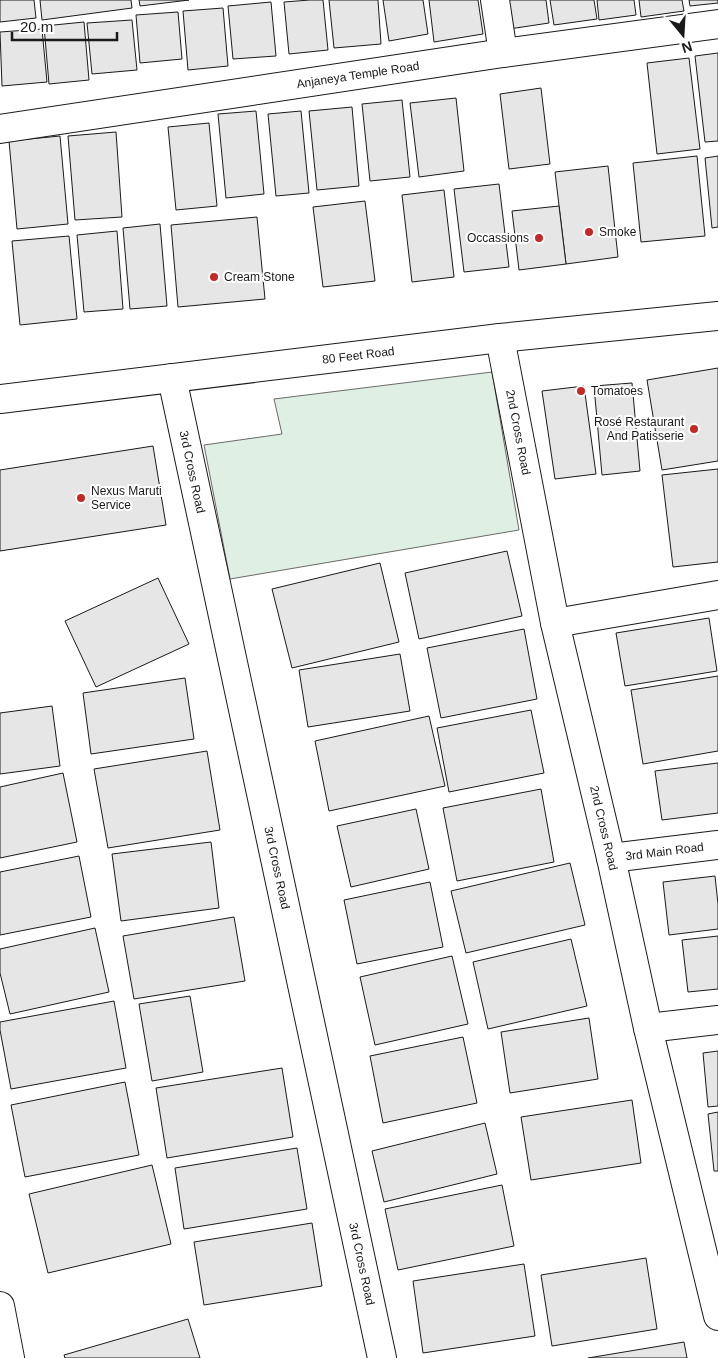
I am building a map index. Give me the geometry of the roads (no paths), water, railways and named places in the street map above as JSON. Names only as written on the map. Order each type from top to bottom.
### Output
[{"type":"street","points":[[495,0],[503,52]]},
{"type":"street","name":"Anjaneya Temple Road","points":[[0,129],[503,52],[718,24]]},
{"type":"street","name":"80 Feet Road","points":[[0,399],[500,338],[718,316]]},
{"type":"street","name":"2nd Cross Road","points":[[500,338],[555,623],[611,858],[648,1028],[718,1316]]},
{"type":"street","name":"3rd Cross Road","points":[[172,378],[382,1358]]},
{"type":"street","points":[[555,623],[718,595]]},
{"type":"street","name":"3rd Main Road","points":[[611,858],[718,845]]},
{"type":"street","points":[[648,1028],[718,1020]]},
{"type":"street","points":[[0,1306],[10,1358]]},
{"type":"place","name":"Smoke","points":[[589,232]]},
{"type":"place","name":"Occassions","points":[[539,238]]},
{"type":"place","name":"Cream Stone","points":[[214,277]]},
{"type":"place","name":"Tomatoes","points":[[581,391]]},
{"type":"place","name":"Rosé Restaurant And Patisserie","points":[[694,429]]},
{"type":"place","name":"Nexus Maruti Service","points":[[81,498]]}]
